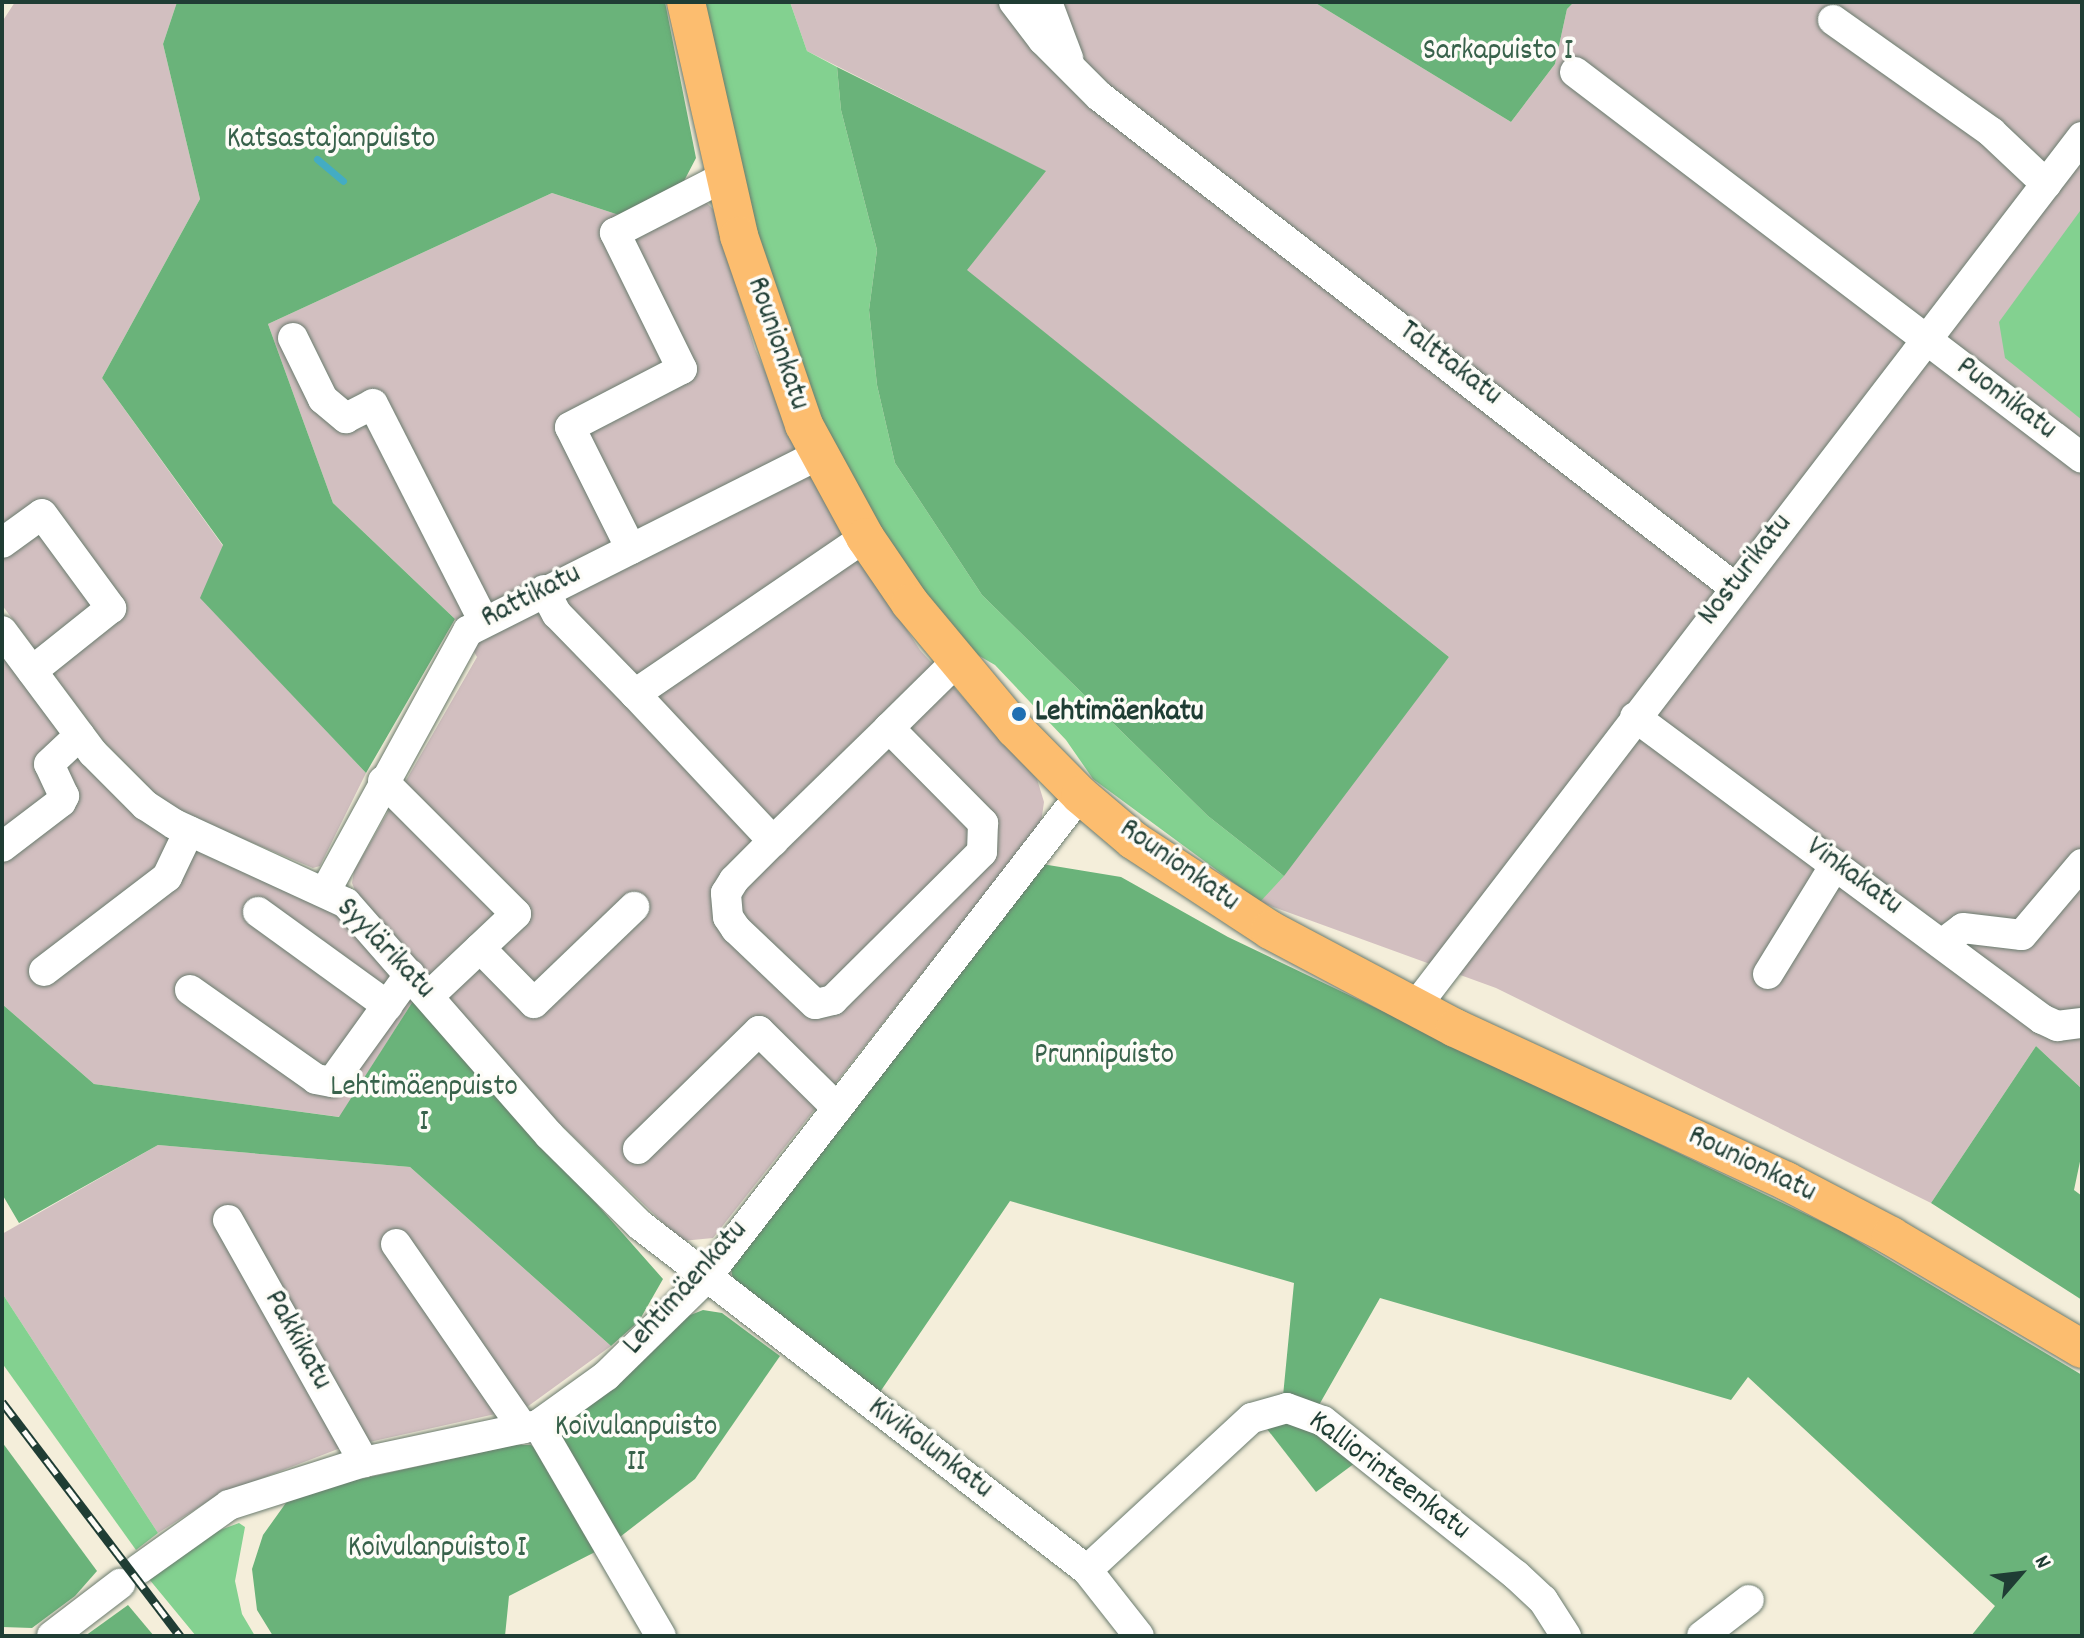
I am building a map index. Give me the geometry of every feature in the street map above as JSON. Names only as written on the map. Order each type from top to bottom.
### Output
[{"type":"main road","name":"Rounionkatu","points":[[686,2],[724,177],[776,351],[820,454],[865,537],[956,662],[1080,795],[1142,846],[1270,930],[1416,1006],[1786,1181],[1891,1236],[2082,1349]]},
{"type":"street","name":"Talttakatu","points":[[1014,2],[1073,71],[1734,587]]},
{"type":"street","points":[[1047,2],[1073,71]]},
{"type":"street","points":[[1833,20],[1991,132],[2046,184]]},
{"type":"street","name":"Puomikatu","points":[[1575,72],[2082,458]]},
{"type":"street","name":"Nosturikatu","points":[[1416,1006],[1734,587],[1928,341],[2082,137]]},
{"type":"street","points":[[631,549],[570,427],[682,369],[615,233],[724,177]]},
{"type":"street","points":[[293,338],[323,399],[346,418],[373,404],[483,620]]},
{"type":"street","name":"Rattikatu","points":[[325,892],[454,650],[483,620],[820,454]]},
{"type":"street","points":[[2,543],[42,514],[111,608],[32,671]]},
{"type":"street","points":[[635,694],[865,537]]},
{"type":"street","points":[[544,590],[557,614],[773,841]]},
{"type":"street","name":"Syylärikatu","points":[[2,633],[80,735],[145,805],[189,831],[346,903],[549,1135],[705,1279]]},
{"type":"street","points":[[889,728],[983,823],[982,852],[824,1003],[807,1000],[728,917],[726,893],[734,880],[956,662]]},
{"type":"street","name":"Vinkakatu","points":[[1635,717],[2042,1019],[2078,1024]]},
{"type":"street","points":[[2,847],[61,802],[64,796],[49,764],[80,735]]},
{"type":"street","points":[[190,990],[323,1082],[340,1076],[388,1006],[480,948],[516,914],[383,781]]},
{"type":"street","name":"Lehtimäenkatu","points":[[52,1636],[229,1505],[364,1462],[530,1426],[606,1376],[705,1279],[1080,795]]},
{"type":"street","points":[[44,971],[167,877],[189,831]]},
{"type":"street","points":[[1942,944],[1963,928],[2022,935],[2082,864]]},
{"type":"street","points":[[1768,974],[1835,865]]},
{"type":"street","points":[[480,948],[534,1003],[634,907]]},
{"type":"street","points":[[258,912],[388,1006]]},
{"type":"street","points":[[638,1149],[759,1031],[837,1108]]},
{"type":"street","name":"Pakkikatu","points":[[228,1220],[364,1462]]},
{"type":"street","points":[[396,1244],[530,1426],[661,1636]]},
{"type":"street","name":"Kivikolunkatu","points":[[705,1279],[1087,1570],[1139,1636]]},
{"type":"street","name":"Kalliorinteenkatu","points":[[1087,1570],[1252,1418],[1287,1408],[1323,1421],[1516,1575],[1543,1600],[1566,1636]]},
{"type":"street","points":[[1702,1636],[1749,1600]]},
{"type":"shaded area","points":[[15,2],[177,2],[163,44],[200,199],[102,378],[223,546],[201,598],[366,773],[320,866],[313,868],[181,813],[159,798],[103,741],[2,605],[2,22]]},
{"type":"shaded area","points":[[790,2],[1314,2],[1511,122],[1555,64],[1567,9],[1574,2],[2082,2],[2082,1089],[2036,1046],[1931,1203],[1496,988],[1260,902],[1449,657],[966,270],[1045,171],[807,51]]},
{"type":"shaded area","points":[[684,181],[714,210],[755,349],[825,503],[920,650],[1037,779],[1044,802],[1041,823],[713,1238],[682,1241],[557,1121],[358,898],[352,883],[354,871],[477,657],[455,619],[333,503],[268,324],[552,193],[619,215]]},
{"type":"shaded area","points":[[2,652],[87,763],[337,910],[415,998],[340,1117],[94,1084],[2,1004]]},
{"type":"shaded area","points":[[158,1145],[410,1167],[611,1346],[527,1407],[338,1449],[218,1495],[158,1533],[2,1293],[2,1234]]},
{"type":"green space","name":"Katsastajanpuisto","points":[[177,2],[665,2],[696,158],[684,181],[619,215],[552,193],[268,324],[333,503],[455,619],[366,773],[200,598],[223,545],[102,378],[200,199],[163,44]]},
{"type":"green space","points":[[700,2],[790,2],[807,51],[837,67],[841,110],[877,250],[869,310],[877,385],[895,463],[982,595],[1208,816],[1284,876],[1260,902],[1093,779],[1066,740],[995,665],[962,646],[864,508],[812,404],[751,222]]},
{"type":"green space","name":"Sarkapuisto I","points":[[1314,2],[1574,2],[1567,9],[1555,64],[1511,122]]},
{"type":"green space","points":[[837,67],[1046,171],[967,270],[1449,657],[1284,876],[1208,816],[982,595],[895,463],[877,385],[869,310],[877,250],[841,110]]},
{"type":"green space","points":[[2080,211],[2082,420],[2005,358],[1999,322]]},
{"type":"green space","name":"Prunnipuisto","points":[[1042,864],[1121,877],[1228,937],[1841,1231],[2082,1375],[2082,1636],[1971,1636],[1995,1606],[1748,1377],[1731,1400],[1380,1298],[1319,1405],[1283,1396],[1294,1283],[1010,1201],[878,1395],[734,1285],[731,1269]]},
{"type":"green space","name":"Lehtimäenpuisto I","points":[[415,998],[663,1279],[639,1321],[611,1346],[410,1167],[158,1145],[19,1223],[2,1194],[2,1004],[94,1084],[339,1117]]},
{"type":"green space","points":[[2036,1046],[2082,1089],[2082,1152],[2074,1190],[2082,1196],[2082,1300],[1931,1203]]},
{"type":"green space","points":[[2,1293],[158,1533],[136,1550],[2,1363]]},
{"type":"green space","name":"Koivulanpuisto II","points":[[703,1310],[722,1313],[780,1356],[695,1479],[616,1540],[562,1444],[562,1430],[570,1415],[688,1316]]},
{"type":"green space","points":[[1291,1415],[1359,1460],[1316,1492],[1260,1420]]},
{"type":"green space","points":[[2,1442],[97,1571],[75,1596],[32,1628],[2,1627]]},
{"type":"green space","name":"Koivulanpuisto I","points":[[515,1445],[531,1445],[542,1455],[597,1551],[509,1596],[505,1636],[273,1636],[257,1610],[252,1569],[263,1535],[288,1500],[329,1486]]},
{"type":"green space","points":[[239,1523],[245,1527],[235,1581],[242,1614],[255,1636],[196,1636],[149,1579],[207,1535]]},
{"type":"green space","points":[[128,1605],[154,1636],[85,1636]]},
{"type":"waterway","points":[[317,159],[343,181]]},
{"type":"railway","points":[[2,1402],[180,1636]]},
{"type":"place","name":"Lehtimäenkatu","points":[[1019,714]]}]
